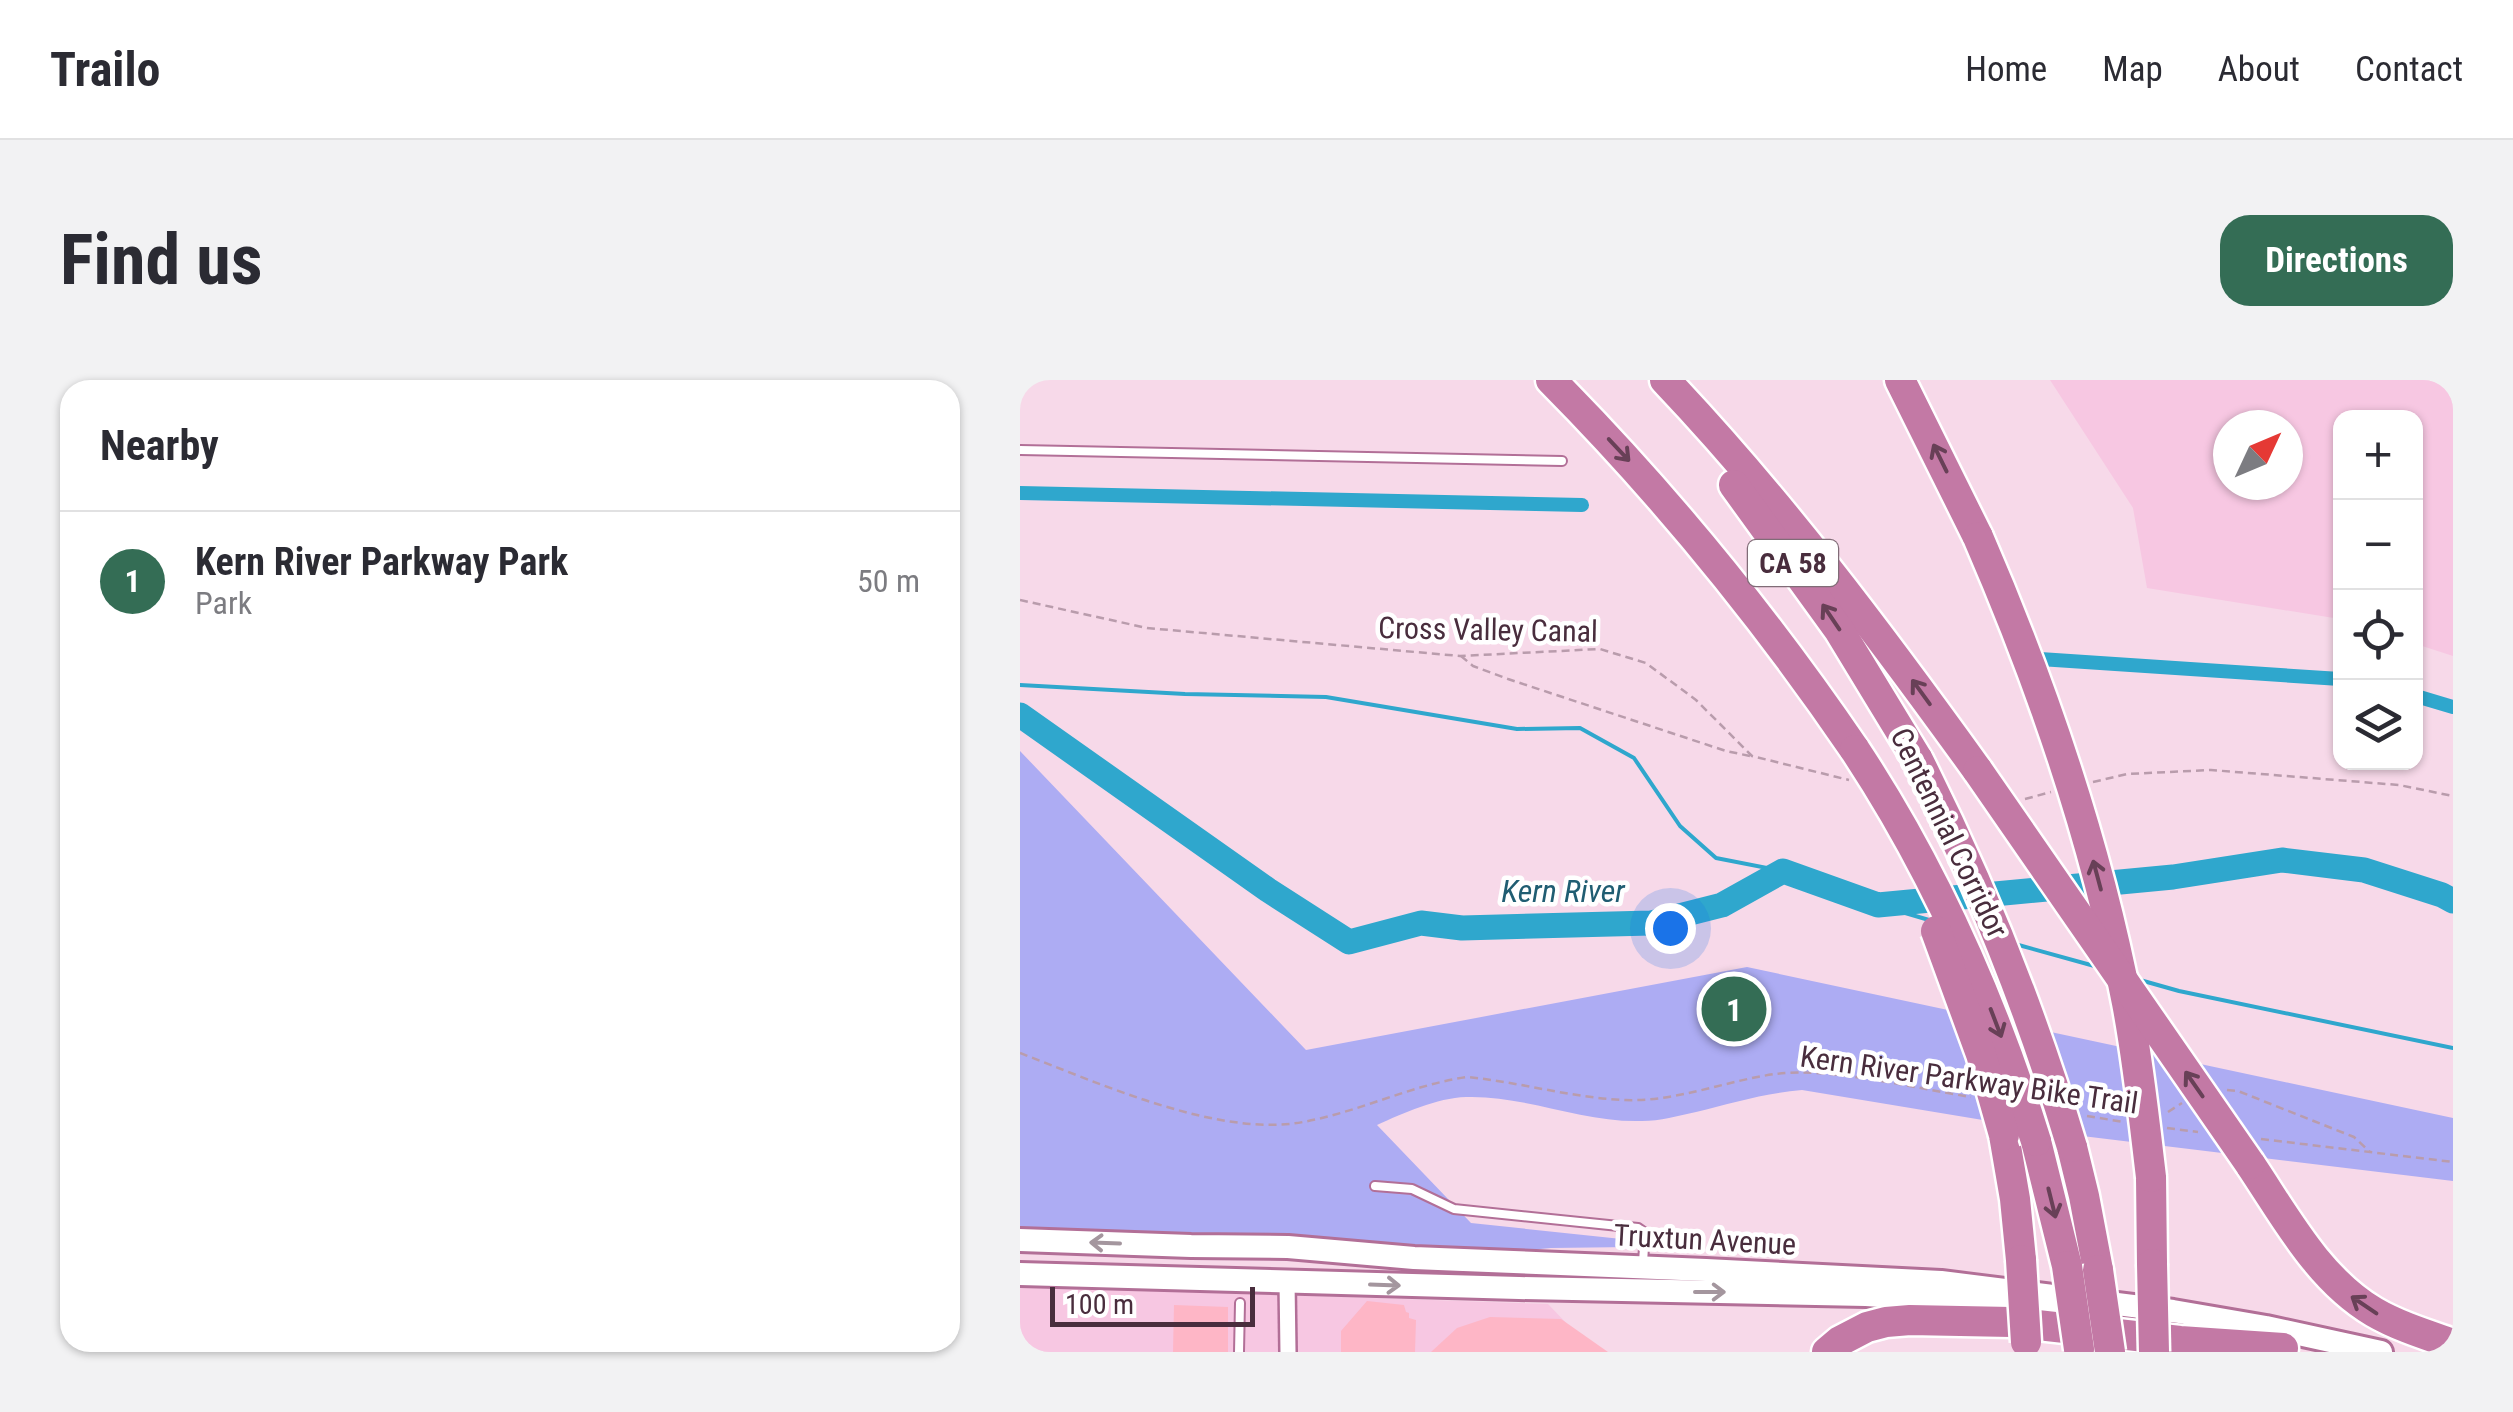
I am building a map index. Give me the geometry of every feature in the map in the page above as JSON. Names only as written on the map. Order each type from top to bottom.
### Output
[{"type":"highway","points":[[1551,380],[1664,500],[1740,591],[1851,749],[1936,933],[1981,1054],[2004,1135],[2016,1199],[2026,1347]]},
{"type":"highway","name":"Centennial Corridor","points":[[1648,380],[1734,484],[1810,586],[1918,760],[1963,852],[2033,1025],[2072,1147],[2098,1270],[2110,1352]]},
{"type":"highway","points":[[1665,380],[1807,542],[1978,770],[2255,1152],[2307,1248],[2326,1272],[2348,1294],[2389,1320],[2453,1344]]},
{"type":"highway","points":[[1900,380],[1978,537],[2037,682],[2086,834],[2126,998],[2140,1086],[2150,1177],[2154,1352]]},
{"type":"highway","name":"Centennial Corridor","points":[[1851,749],[1899,820],[1948,914],[1991,1011],[2036,1140],[2067,1266],[2079,1350]]},
{"type":"highway","points":[[1827,1352],[1867,1327],[1910,1320],[2011,1322],[2294,1350]]},
{"type":"main road","name":"Truxtun Avenue","points":[[1020,1240],[1288,1246],[1414,1258],[2000,1288],[2210,1316],[2381,1352]]},
{"type":"main road","points":[[1191,1246],[1265,1264],[1288,1282],[1317,1264],[1414,1258]]},
{"type":"main road","points":[[1520,1288],[1550,1273],[1629,1274],[1642,1267]]},
{"type":"main road","name":"Truxtun Avenue","points":[[1020,1274],[1866,1294],[2006,1304],[2294,1350]]},
{"type":"street","points":[[1288,1282],[1288,1352]]},
{"type":"lane","points":[[1020,450],[1562,461]]},
{"type":"lane","points":[[1375,1186],[1412,1190],[1454,1209],[1638,1228],[1645,1233],[1642,1267]]},
{"type":"lane","points":[[1239,1352],[1240,1303]]},
{"type":"path","name":"Cross Valley Canal","points":[[1020,600],[1146,628],[1460,656],[1600,649],[1646,663],[1696,700],[1752,756]]},
{"type":"path","points":[[1460,656],[1473,666],[1508,679],[1726,752],[1854,782]]},
{"type":"path","points":[[2092,783],[2127,774],[2212,770],[2398,785],[2453,796]]},
{"type":"path","points":[[2020,800],[2056,791]]},
{"type":"path","name":"Kern River Parkway Bike Trail","points":[[1020,1054],[1145,1100],[1244,1124],[1298,1124],[1345,1113],[1443,1080],[1467,1077],[1627,1100],[1669,1097],[1774,1074],[1805,1072],[1975,1098]]},
{"type":"path","points":[[2221,1089],[2238,1091],[2354,1137],[2371,1153]]},
{"type":"path","points":[[2158,1118],[2182,1103]]},
{"type":"path","name":"Kern River Parkway Bike Trail","points":[[2072,1113],[2131,1123]]},
{"type":"path","name":"Kern River Parkway Bike Trail","points":[[2169,1128],[2206,1132]]},
{"type":"path","points":[[2255,1152],[2371,1153],[2453,1162]]},
{"type":"shaded area","points":[[2050,380],[2453,380],[2453,656],[2423,646],[2423,410],[2333,410],[2333,618],[2147,588],[2133,508]]},
{"type":"shaded area","points":[[1020,751],[1306,1050],[1747,967],[2453,1118],[2453,1181],[2074,1135],[1802,1090],[1642,1121],[1466,1097],[1432,1103],[1377,1125],[1471,1223],[1631,1240],[1631,1247],[1496,1253],[1020,1229]]},
{"type":"shaded area","points":[[1020,1286],[1548,1304],[1594,1352],[1020,1352]]},
{"type":"building","points":[[1367,1301],[1404,1305],[1409,1318],[1416,1320],[1415,1352],[1341,1352],[1341,1331]]},
{"type":"building","points":[[1174,1305],[1228,1307],[1228,1352],[1173,1352]]},
{"type":"building","points":[[1490,1317],[1561,1319],[1608,1352],[1431,1352],[1457,1328]]},
{"type":"waterway","points":[[1020,493],[1582,505]]},
{"type":"waterway","points":[[2040,659],[2333,679]]},
{"type":"waterway","points":[[1020,685],[1326,697],[1517,729],[1580,728],[1634,758],[1680,826],[1716,858],[1783,871]]},
{"type":"waterway","points":[[2423,698],[2453,707]]},
{"type":"waterway","name":"Kern River","points":[[1020,715],[1268,890],[1349,942],[1421,923],[1462,928],[1651,923],[1722,905],[1783,871],[1878,905],[2173,877],[2282,860],[2364,870],[2453,901]]},
{"type":"waterway","points":[[1878,905],[1929,920]]},
{"type":"waterway","points":[[2015,944],[2098,967]]},
{"type":"waterway","points":[[2140,980],[2453,1048]]},
{"type":"place","name":"Kern River Parkway Park","points":[[1734,1009]]}]
